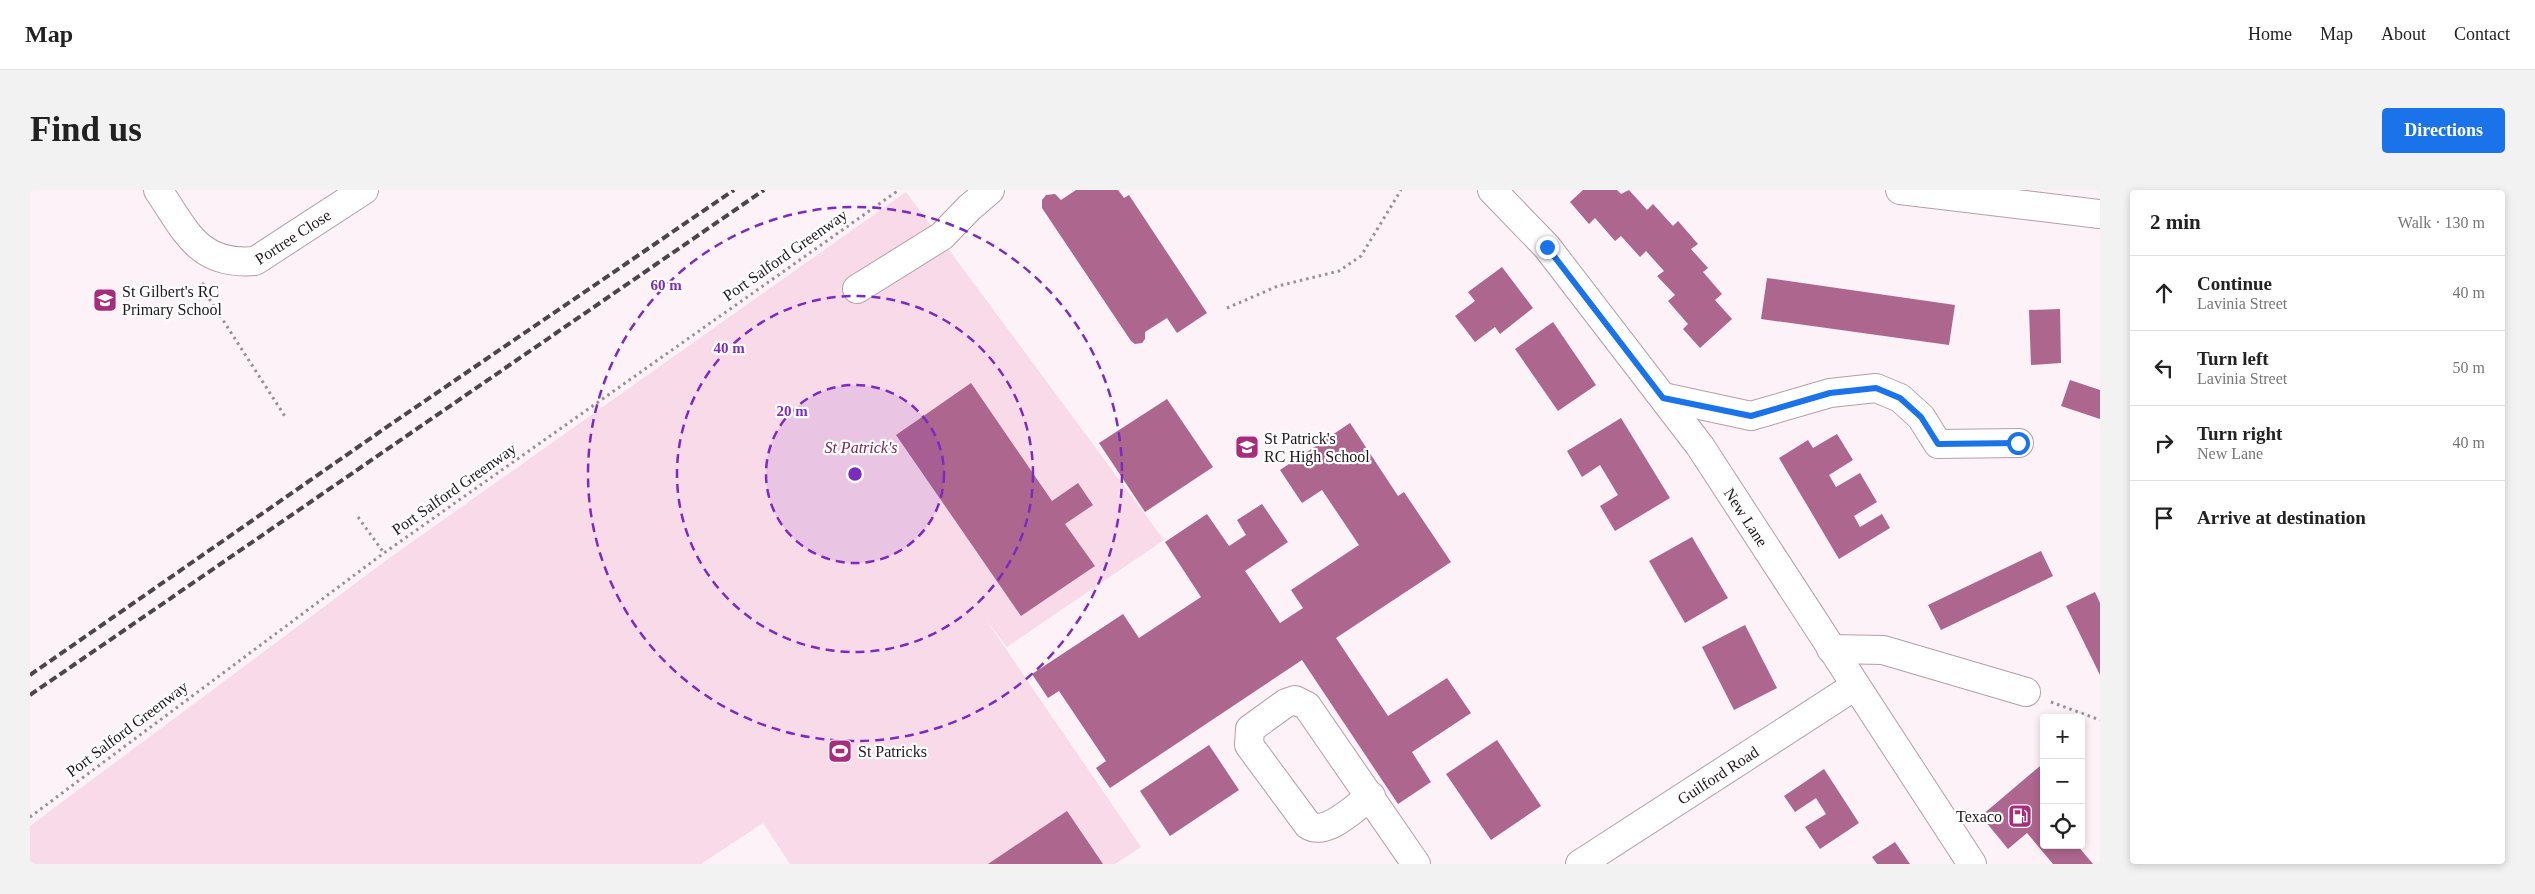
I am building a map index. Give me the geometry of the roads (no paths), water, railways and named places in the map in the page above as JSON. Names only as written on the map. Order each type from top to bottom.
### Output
[{"type":"street","name":"Portree Close","points":[[158,190],[190,236],[202,249],[227,261],[254,262],[364,190]]},
{"type":"street","points":[[857,289],[942,236],[968,208],[990,190]]},
{"type":"street","name":"New Lane","points":[[1492,190],[1547,247],[1700,446],[1972,864]]},
{"type":"street","points":[[1900,190],[2100,214]]},
{"type":"street","points":[[1663,398],[1751,416],[1830,393],[1876,388],[1900,398],[1921,417],[1938,444],[2018,443]]},
{"type":"street","points":[[1831,649],[1883,650],[2026,692]]},
{"type":"street","name":"Guilford Road","points":[[1580,864],[1855,686]]},
{"type":"street","points":[[1371,796],[1326,828],[1315,829],[1308,825],[1250,745],[1250,729],[1286,703],[1295,700],[1307,706],[1371,796],[1416,864]]},
{"type":"railway","points":[[30,675],[394,422],[734,190]]},
{"type":"railway","points":[[30,695],[764,190]]},
{"type":"place","name":"St Gilbert's RC Primary School","points":[[105,300]]},
{"type":"place","name":"St Patrick's RC High School","points":[[1247,447]]},
{"type":"place","name":"St Patricks","points":[[840,751]]},
{"type":"place","name":"Texaco","points":[[2020,816]]},
{"type":"park label","name":"St Patrick's","points":[[861,447]]}]
